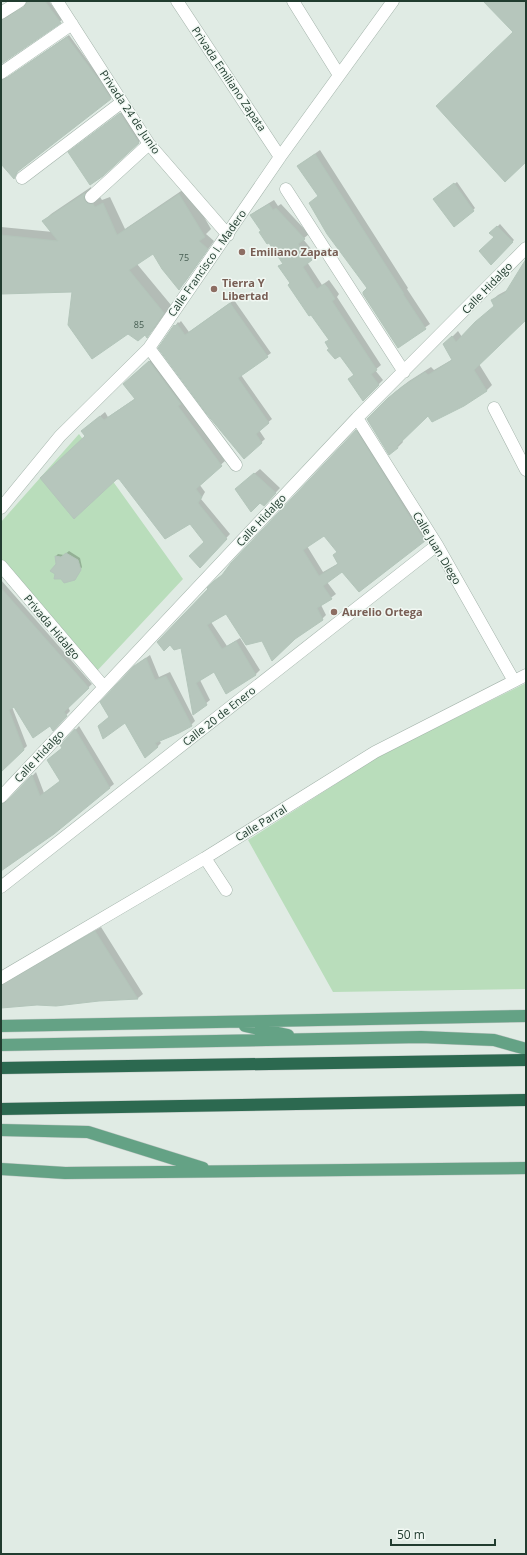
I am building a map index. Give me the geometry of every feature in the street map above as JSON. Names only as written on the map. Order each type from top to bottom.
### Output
[{"type":"highway","points":[[1,1068],[526,1060]]},
{"type":"highway","points":[[1,1109],[526,1100]]},
{"type":"main road","points":[[1,1026],[526,1016]]},
{"type":"main road","points":[[227,1022],[306,1039]]},
{"type":"main road","points":[[1,1045],[421,1037],[494,1040],[526,1049]]},
{"type":"main road","points":[[1,1130],[88,1132],[214,1171]]},
{"type":"main road","points":[[1,1169],[65,1173],[526,1168]]},
{"type":"street","points":[[1,13],[20,1]]},
{"type":"street","name":"Privada 24 de Junio","points":[[58,1],[149,144],[228,235]]},
{"type":"street","name":"Privada Emiliano Zapata","points":[[177,1],[280,157]]},
{"type":"street","points":[[293,1],[338,75]]},
{"type":"street","name":"Calle Francisco I. Madero","points":[[1,508],[60,436],[149,348],[228,235],[280,157],[393,1]]},
{"type":"street","points":[[1,72],[72,24]]},
{"type":"street","points":[[22,178],[122,102]]},
{"type":"street","points":[[91,197],[149,144]]},
{"type":"street","points":[[286,188],[404,372]]},
{"type":"street","name":"Calle Hidalgo","points":[[1,797],[357,418],[526,248]]},
{"type":"street","points":[[149,348],[236,465]]},
{"type":"street","points":[[494,408],[526,470]]},
{"type":"street","name":"Calle Juan Diego","points":[[357,418],[437,545],[514,681]]},
{"type":"street","name":"Calle 20 de Enero","points":[[1,887],[437,545]]},
{"type":"street","name":"Privada Hidalgo","points":[[1,566],[104,688]]},
{"type":"street","name":"Calle Parral","points":[[1,978],[205,858],[376,752],[526,675]]},
{"type":"street","points":[[205,858],[226,890]]},
{"type":"green space","points":[[79,434],[183,579],[96,672],[1,560],[1,522]]},
{"type":"green space","points":[[526,683],[526,989],[333,992],[248,840],[381,755]]},
{"type":"building","points":[[27,1],[45,1],[61,23],[1,64],[1,20],[24,7]]},
{"type":"building","points":[[483,1],[526,1],[526,162],[505,182],[436,106],[513,32]]},
{"type":"building","points":[[67,37],[99,80],[111,99],[17,172],[14,179],[1,164],[1,80],[5,79]]},
{"type":"building","points":[[120,113],[139,143],[103,176],[90,185],[68,152]]},
{"type":"building","points":[[315,154],[426,329],[398,348],[363,294],[367,288],[327,234],[309,203],[318,196],[297,166]]},
{"type":"building","points":[[454,183],[474,211],[454,227],[433,199]]},
{"type":"building","points":[[85,193],[84,199],[88,204],[93,204],[95,207],[103,203],[117,235],[179,194],[205,237],[199,241],[208,249],[179,290],[162,269],[153,254],[129,270],[164,313],[147,338],[145,335],[138,341],[128,334],[92,359],[68,325],[72,292],[1,294],[1,235],[58,241],[42,221]]},
{"type":"building","points":[[269,204],[273,210],[276,208],[305,239],[298,244],[312,260],[303,267],[317,289],[324,284],[328,288],[335,299],[332,301],[377,370],[371,374],[379,385],[363,401],[348,379],[354,375],[340,356],[335,359],[327,350],[329,349],[325,342],[329,340],[311,315],[309,316],[288,285],[290,283],[278,266],[283,264],[269,243],[267,244],[259,232],[261,231],[250,215]]},
{"type":"building","points":[[497,226],[513,242],[491,265],[479,251],[494,237],[489,233]]},
{"type":"building","points":[[526,259],[526,320],[474,370],[487,391],[464,406],[432,422],[428,416],[397,446],[398,448],[389,455],[367,419],[388,398],[403,386],[425,372],[428,375],[452,360],[443,344],[452,336],[456,342],[475,322],[494,306],[491,300],[505,293]]},
{"type":"building","points":[[230,303],[268,357],[238,378],[269,423],[256,434],[262,443],[244,459],[206,413],[158,348],[174,325],[175,326],[177,324],[185,335]]},
{"type":"building","points":[[149,361],[181,404],[178,406],[222,466],[196,489],[202,497],[198,503],[227,539],[200,568],[189,556],[204,542],[190,524],[165,539],[119,479],[117,479],[74,519],[40,478],[85,436],[81,431],[100,416],[104,420],[135,399],[123,384]]},
{"type":"building","points":[[356,430],[425,541],[359,592],[342,572],[323,586],[332,599],[317,608],[323,620],[295,639],[272,661],[262,641],[246,645],[226,614],[207,625],[222,649],[236,641],[256,675],[226,694],[214,672],[196,683],[207,705],[193,715],[181,648],[174,650],[170,645],[164,651],[157,642],[208,589],[207,588],[222,575],[231,563]],"holes":[[[324,536],[337,552],[333,555],[338,564],[319,576],[303,550]]]},
{"type":"building","points":[[254,473],[276,493],[264,506],[260,503],[251,512],[235,489]]},
{"type":"building","points":[[66,553],[78,560],[81,570],[75,580],[64,583],[61,579],[54,579],[55,574],[50,571],[56,564],[55,556],[61,557]]},
{"type":"building","points":[[1,588],[89,688],[64,712],[67,716],[53,731],[50,726],[33,738],[14,707],[9,710],[24,750],[1,772]]},
{"type":"building","points":[[146,658],[155,680],[166,676],[192,726],[155,743],[158,747],[145,758],[125,723],[103,739],[98,726],[109,717],[100,702],[134,666]]},
{"type":"building","points":[[75,729],[110,788],[54,834],[1,871],[1,804],[6,802],[32,775],[40,796],[60,781],[47,760],[62,748],[60,745]]},
{"type":"building","points":[[95,931],[138,999],[99,1001],[56,1006],[37,1005],[1,1008],[1,985]]},
{"type":"place","name":"Emiliano Zapata","points":[[242,252]]},
{"type":"place","name":"Tierra Y Libertad","points":[[214,289]]},
{"type":"place","name":"Aurelio Ortega","points":[[334,612]]}]
